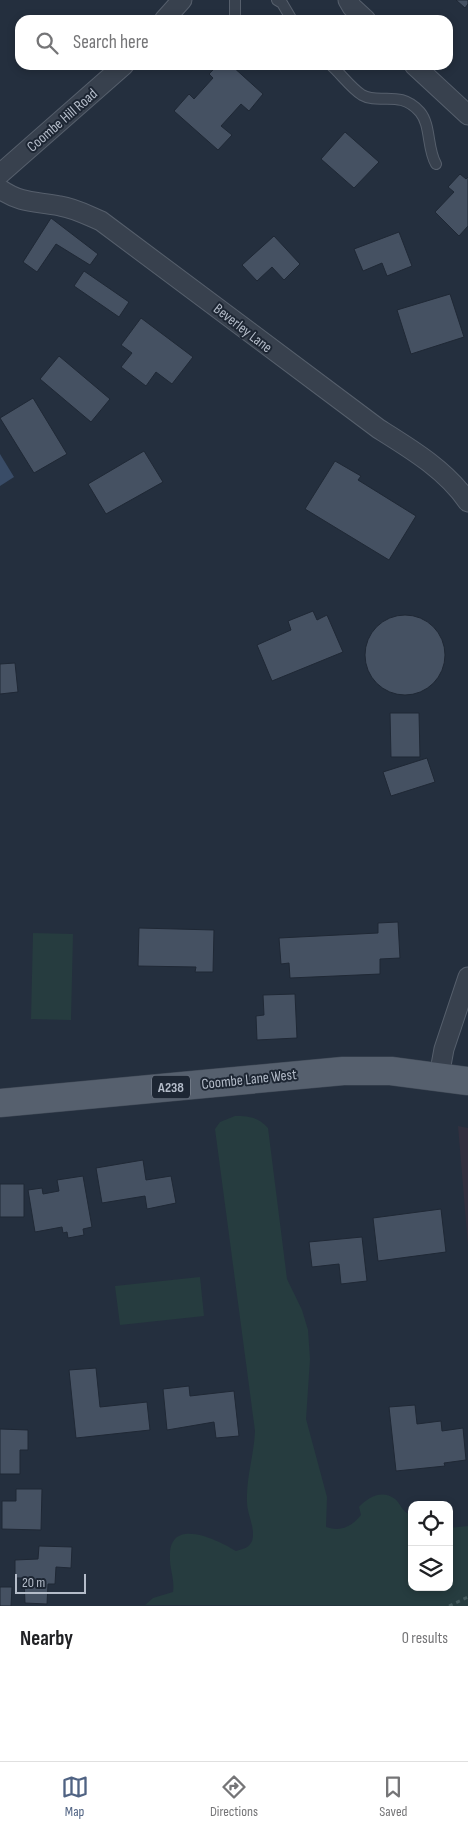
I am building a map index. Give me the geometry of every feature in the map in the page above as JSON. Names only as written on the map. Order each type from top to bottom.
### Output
[{"type":"main road","name":"Coombe Lane West","points":[[0,1104],[342,1071],[391,1071],[468,1081]]},
{"type":"street","points":[[168,15],[182,0]]},
{"type":"street","points":[[348,0],[361,15]]},
{"type":"street","name":"Coombe Hill Road","points":[[0,174],[118,70]]},
{"type":"street","points":[[419,70],[468,115]]},
{"type":"street","name":"Beverley Lane","points":[[0,189],[14,198],[30,203],[61,206],[78,210],[101,221],[341,401],[424,458],[460,491],[468,502]]},
{"type":"street","points":[[439,1076],[444,1049],[468,977]]},
{"type":"lane","points":[[234,15],[235,0]]},
{"type":"lane","points":[[277,0],[282,3],[289,15]]},
{"type":"lane","points":[[336,70],[362,95],[371,98],[396,98],[409,103],[421,113],[431,156],[436,164]]},
{"type":"path","points":[[449,1606],[468,1597]]},
{"type":"shaded area","points":[[458,1126],[468,1128],[468,1246]]},
{"type":"green space","points":[[33,933],[73,934],[71,1020],[31,1019]]},
{"type":"green space","points":[[235,1116],[245,1116],[261,1121],[268,1128],[287,1279],[302,1310],[308,1330],[310,1359],[306,1419],[327,1497],[326,1527],[341,1529],[353,1523],[361,1515],[359,1507],[371,1497],[380,1494],[390,1496],[408,1514],[408,1591],[453,1591],[453,1528],[468,1526],[468,1606],[145,1605],[153,1598],[173,1592],[170,1554],[172,1543],[178,1536],[197,1534],[236,1551],[249,1545],[253,1536],[247,1507],[247,1493],[255,1431],[215,1129],[220,1122]]},
{"type":"green space","points":[[200,1277],[204,1316],[120,1325],[115,1286]]},
{"type":"water","points":[[0,454],[14,477],[0,486]]},
{"type":"building","points":[[456,0],[468,0],[468,4],[465,8]]},
{"type":"building","points":[[213,70],[237,70],[263,94],[249,111],[241,104],[221,126],[232,135],[218,150],[174,111],[189,94],[194,99],[213,78],[209,74]]},
{"type":"building","points":[[345,132],[379,162],[354,188],[321,159]]},
{"type":"building","points":[[460,174],[466,179],[468,177],[468,226],[459,236],[435,212],[454,192],[448,187]]},
{"type":"building","points":[[51,218],[98,254],[90,265],[56,244],[37,272],[23,262]]},
{"type":"building","points":[[399,232],[412,266],[387,276],[382,263],[363,271],[354,249]]},
{"type":"building","points":[[274,236],[300,264],[284,280],[272,267],[257,281],[242,265]]},
{"type":"building","points":[[84,271],[129,302],[119,317],[74,286]]},
{"type":"building","points":[[450,294],[464,337],[411,354],[397,310]]},
{"type":"building","points":[[141,318],[193,357],[172,384],[156,372],[146,386],[121,367],[132,353],[121,345]]},
{"type":"building","points":[[59,356],[110,399],[91,422],[40,379]]},
{"type":"building","points":[[33,398],[67,454],[34,473],[0,418]]},
{"type":"building","points":[[144,451],[163,482],[106,514],[88,484]]},
{"type":"building","points":[[335,461],[361,476],[358,480],[416,516],[389,560],[305,509]]},
{"type":"building","points":[[313,611],[317,620],[327,615],[343,652],[272,681],[257,645],[291,630],[288,621]]},
{"type":"building","points":[[405,615],[420,618],[433,627],[442,640],[445,655],[442,670],[433,683],[420,692],[405,695],[390,692],[377,683],[368,670],[365,655],[368,640],[377,627],[390,618]]},
{"type":"building","points":[[15,663],[18,692],[0,694],[0,664]]},
{"type":"building","points":[[390,713],[419,713],[420,757],[391,757]]},
{"type":"building","points":[[427,758],[435,782],[391,796],[383,772]]},
{"type":"building","points":[[398,922],[400,958],[380,959],[380,974],[290,978],[289,963],[281,964],[279,938],[378,933],[378,923]]},
{"type":"building","points":[[139,928],[214,930],[213,972],[195,972],[196,967],[138,966]]},
{"type":"building","points":[[295,994],[297,1038],[257,1040],[256,1016],[264,1015],[263,995]]},
{"type":"building","points":[[143,1160],[146,1180],[171,1176],[176,1203],[147,1209],[145,1196],[102,1203],[96,1168]]},
{"type":"building","points":[[83,1176],[92,1227],[83,1229],[84,1235],[68,1238],[67,1232],[63,1233],[62,1227],[35,1232],[28,1190],[42,1188],[43,1194],[59,1191],[57,1180]]},
{"type":"building","points":[[0,1184],[24,1184],[24,1217],[0,1217]]},
{"type":"building","points":[[441,1209],[446,1252],[378,1261],[373,1218]]},
{"type":"building","points":[[362,1237],[367,1281],[341,1284],[339,1264],[312,1267],[309,1242]]},
{"type":"building","points":[[96,1368],[100,1407],[147,1402],[150,1430],[76,1438],[69,1370]]},
{"type":"building","points":[[189,1386],[190,1396],[234,1391],[239,1436],[216,1438],[214,1422],[167,1430],[163,1389]]},
{"type":"building","points":[[415,1405],[417,1424],[441,1421],[442,1431],[463,1428],[466,1460],[444,1463],[445,1466],[396,1471],[389,1407]]},
{"type":"building","points":[[0,1429],[28,1430],[28,1450],[20,1450],[20,1474],[0,1474]]},
{"type":"building","points":[[16,1489],[42,1489],[41,1530],[2,1529],[2,1501],[16,1501]]},
{"type":"building","points":[[39,1546],[72,1547],[71,1568],[56,1567],[55,1584],[48,1584],[47,1604],[25,1603],[24,1578],[15,1578],[15,1560],[38,1559]]},
{"type":"building","points":[[0,1587],[12,1587],[11,1606],[0,1606]]}]
